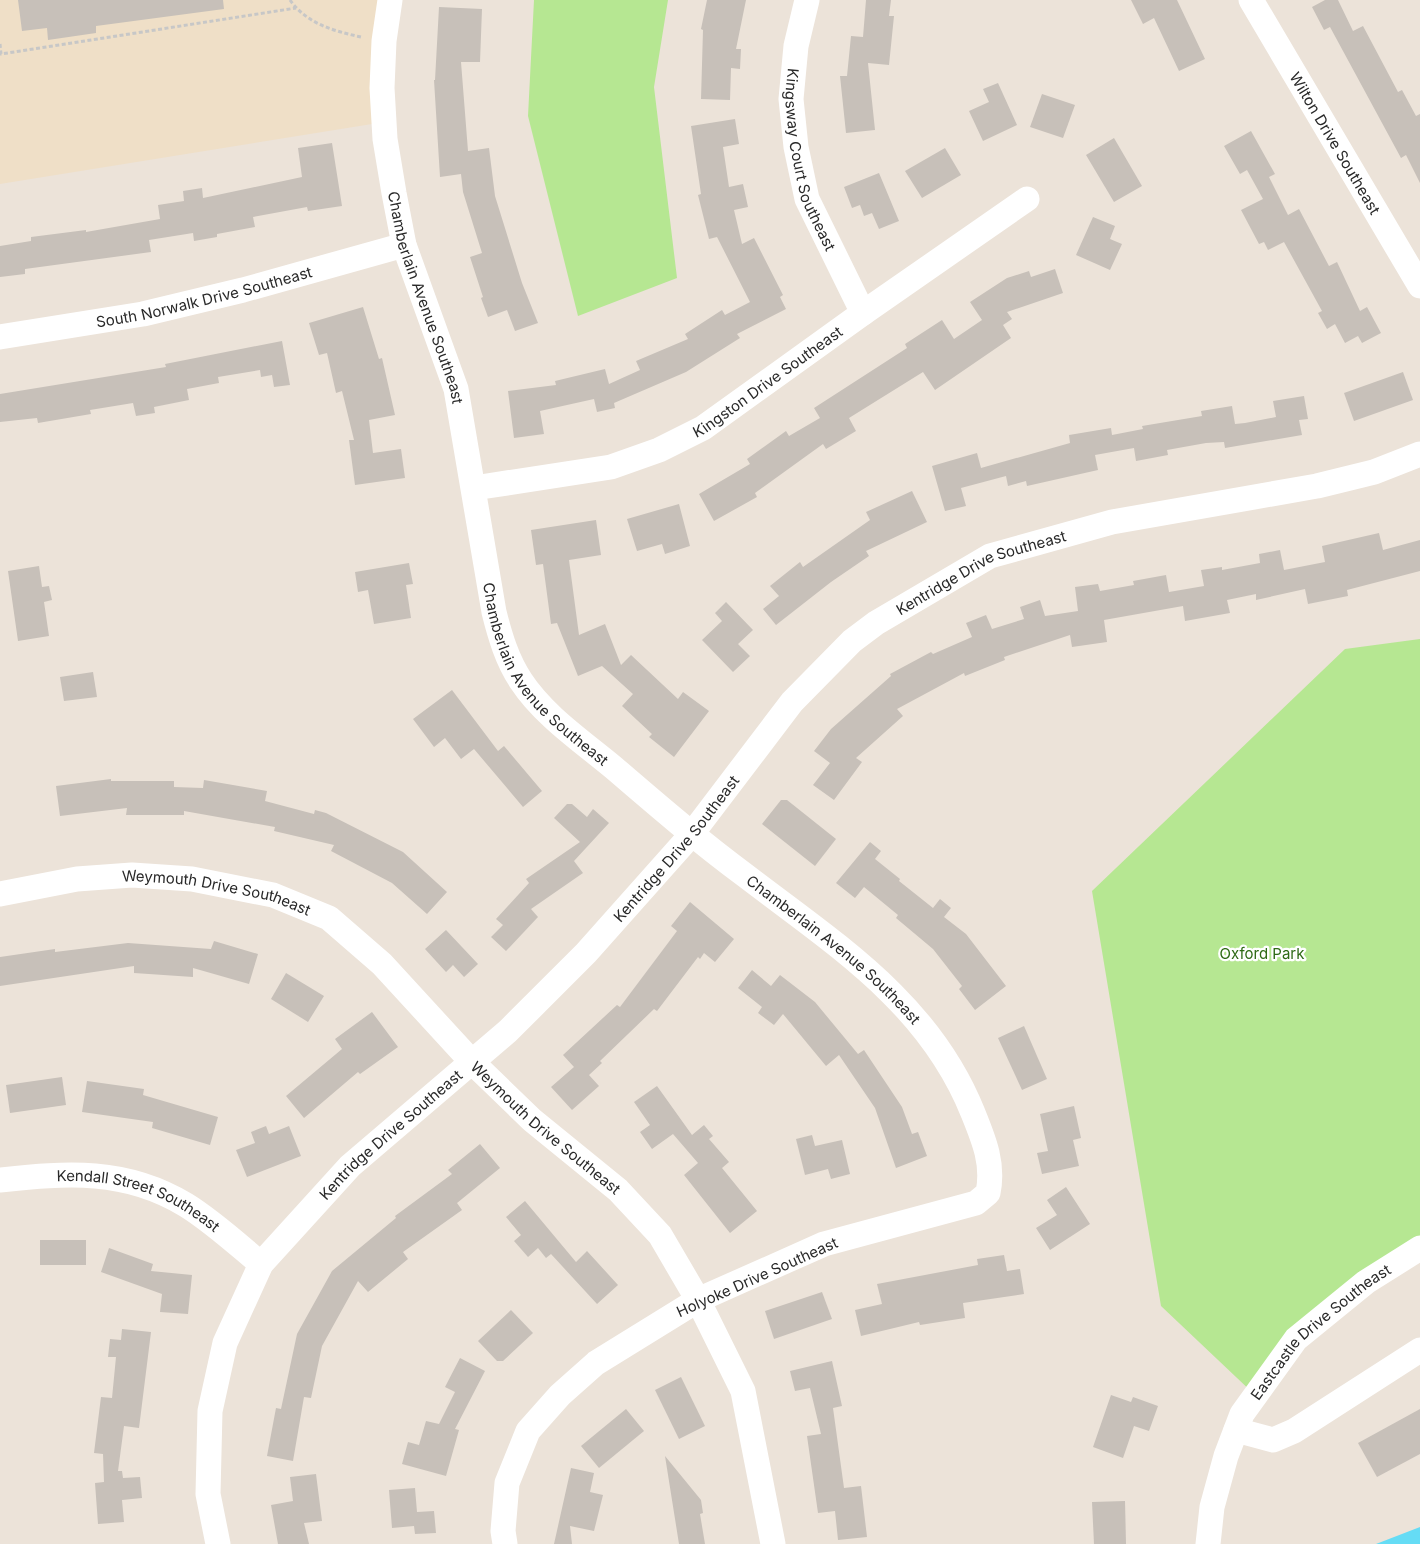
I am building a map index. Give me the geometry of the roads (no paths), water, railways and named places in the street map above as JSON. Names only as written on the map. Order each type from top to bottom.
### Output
[{"type":"street","name":"Chamberlain Avenue Southeast","points":[[390,0],[384,41],[382,88],[385,139],[404,245],[456,389],[494,612],[503,646],[522,682],[546,710],[691,835],[888,987],[924,1028],[948,1062],[969,1104],[985,1144],[991,1178],[988,1193]]},
{"type":"street","name":"Kingsway Court Southeast","points":[[807,0],[796,46],[791,99],[796,147],[807,199],[863,312]]},
{"type":"street","name":"Wilton Drive Southeast","points":[[1251,0],[1420,286]]},
{"type":"street","name":"Kingston Drive Southeast","points":[[474,488],[611,468],[659,450],[703,428],[863,312],[1027,199]]},
{"type":"street","name":"South Norwalk Drive Southeast","points":[[0,336],[143,314],[243,290],[404,245]]},
{"type":"street","name":"Kentridge Drive Southeast","points":[[218,1544],[208,1494],[210,1411],[225,1343],[261,1264],[350,1166],[508,1031],[586,953],[632,904],[691,835],[792,702],[852,641],[876,623],[990,556],[1112,522],[1317,486],[1374,472],[1420,454]]},
{"type":"street","name":"Weymouth Drive Southeast","points":[[0,894],[77,879],[132,875],[192,879],[274,895],[329,918],[382,964],[472,1062],[532,1120],[618,1190],[660,1235],[698,1300],[742,1391],[773,1544]]},
{"type":"street","name":"Kendall Street Southeast","points":[[0,1180],[88,1174],[153,1188],[187,1205],[261,1264]]},
{"type":"street","name":"Holyoke Drive Southeast","points":[[505,1544],[503,1531],[507,1483],[528,1431],[560,1395],[596,1363],[698,1300],[824,1244],[976,1203],[988,1193]]},
{"type":"street","name":"Eastcastle Drive Southeast","points":[[1208,1544],[1212,1507],[1226,1456],[1242,1414],[1296,1339],[1366,1282],[1420,1248]]},
{"type":"street","points":[[1236,1430],[1273,1440],[1287,1434],[1420,1350]]},
{"type":"water","points":[[1420,1527],[1420,1544],[1376,1544]]},
{"type":"park label","name":"Oxford Park","points":[[1262,953]]}]
